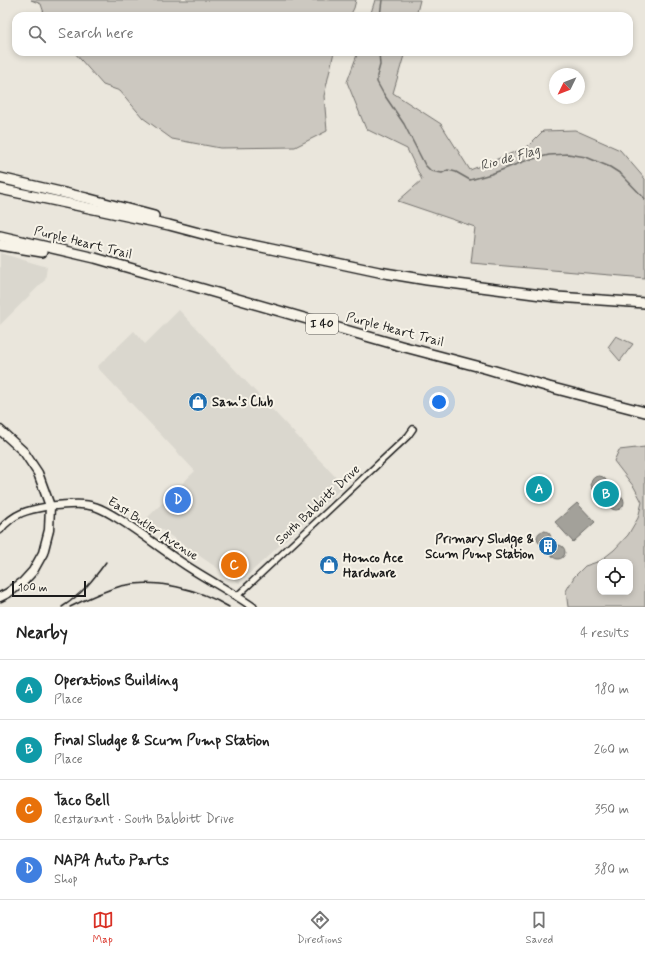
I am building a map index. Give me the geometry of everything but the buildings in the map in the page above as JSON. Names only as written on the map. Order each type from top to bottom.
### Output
[{"type":"highway","points":[[0,178],[152,215],[169,225]]},
{"type":"highway","points":[[0,189],[169,225],[271,250],[379,272],[427,280],[557,297],[645,303]]},
{"type":"highway","name":"Purple Heart Trail","points":[[0,236],[95,258],[308,320],[556,389],[645,412]]},
{"type":"highway","points":[[0,245],[74,259],[204,292],[218,293]]},
{"type":"main road","points":[[0,430],[24,452],[38,472],[50,506],[48,530],[43,553],[33,571],[23,582],[0,597]]},
{"type":"main road","name":"East Butler Avenue","points":[[50,506],[82,504],[94,506],[107,511],[195,572],[253,607]]},
{"type":"street","name":"South Babbitt Drive","points":[[237,596],[408,436],[413,429]]},
{"type":"street","points":[[0,530],[15,516],[29,510],[50,506]]},
{"type":"shaded area","points":[[31,0],[356,0],[352,12],[44,12],[41,4]]},
{"type":"shaded area","points":[[375,0],[420,0],[417,12],[371,12]]},
{"type":"shaded area","points":[[78,56],[333,56],[324,96],[327,131],[295,147],[220,148],[172,139],[143,118],[120,91],[103,85]]},
{"type":"shaded area","points":[[357,56],[404,56],[393,93],[441,124],[470,170],[527,147],[543,131],[575,130],[620,150],[645,179],[645,278],[471,263],[475,227],[398,201],[422,180],[407,149],[366,129],[347,82]]},
{"type":"shaded area","points":[[0,253],[47,267],[45,280],[0,325]]},
{"type":"shaded area","points":[[179,310],[344,486],[239,583],[146,519],[195,471],[97,367],[134,331],[145,344]]},
{"type":"shaded area","points":[[616,336],[633,344],[620,361],[608,347]]},
{"type":"shaded area","points":[[645,447],[645,607],[568,607],[566,591],[574,577],[585,566],[597,562],[597,595],[633,595],[633,559],[603,559],[614,550],[628,535],[638,518],[642,502],[634,487],[614,461],[619,450]]},
{"type":"shaded area","points":[[596,476],[602,476],[607,481],[605,490],[602,492],[596,492],[591,487],[591,481]]},
{"type":"shaded area","points":[[613,494],[619,494],[624,499],[622,508],[619,510],[613,510],[608,505],[608,499]]},
{"type":"shaded area","points":[[577,503],[595,522],[573,542],[555,522]]},
{"type":"shaded area","points":[[544,531],[549,533],[551,538],[549,543],[544,545],[539,543],[537,538],[539,533]]},
{"type":"shaded area","points":[[558,545],[563,547],[565,552],[563,557],[558,559],[553,557],[551,552],[553,547]]},
{"type":"waterway","name":"Rio de Flag","points":[[380,12],[382,0]]},
{"type":"waterway","name":"Rio de Flag","points":[[379,56],[380,65],[377,82],[404,124],[425,165],[431,171],[442,173],[448,170],[456,172],[470,180],[525,161],[549,155],[568,154],[586,157],[610,167],[621,174],[645,199]]},
{"type":"railway","points":[[62,607],[86,587],[106,562]]},
{"type":"railway","points":[[70,607],[108,590],[121,586],[148,583],[162,584],[191,590],[229,607]]},
{"type":"place","name":"Sam's Club","points":[[198,402]]},
{"type":"place","name":"Operations Building","points":[[539,489]]},
{"type":"place","name":"Final Sludge & Scum Pump Station","points":[[606,494]]},
{"type":"place","name":"NAPA Auto Parts","points":[[178,500]]},
{"type":"place","name":"Primary Sludge & Scum Pump Station","points":[[548,546]]},
{"type":"place","name":"Taco Bell","points":[[234,565]]},
{"type":"place","name":"Homco Ace Hardware","points":[[329,565]]}]
